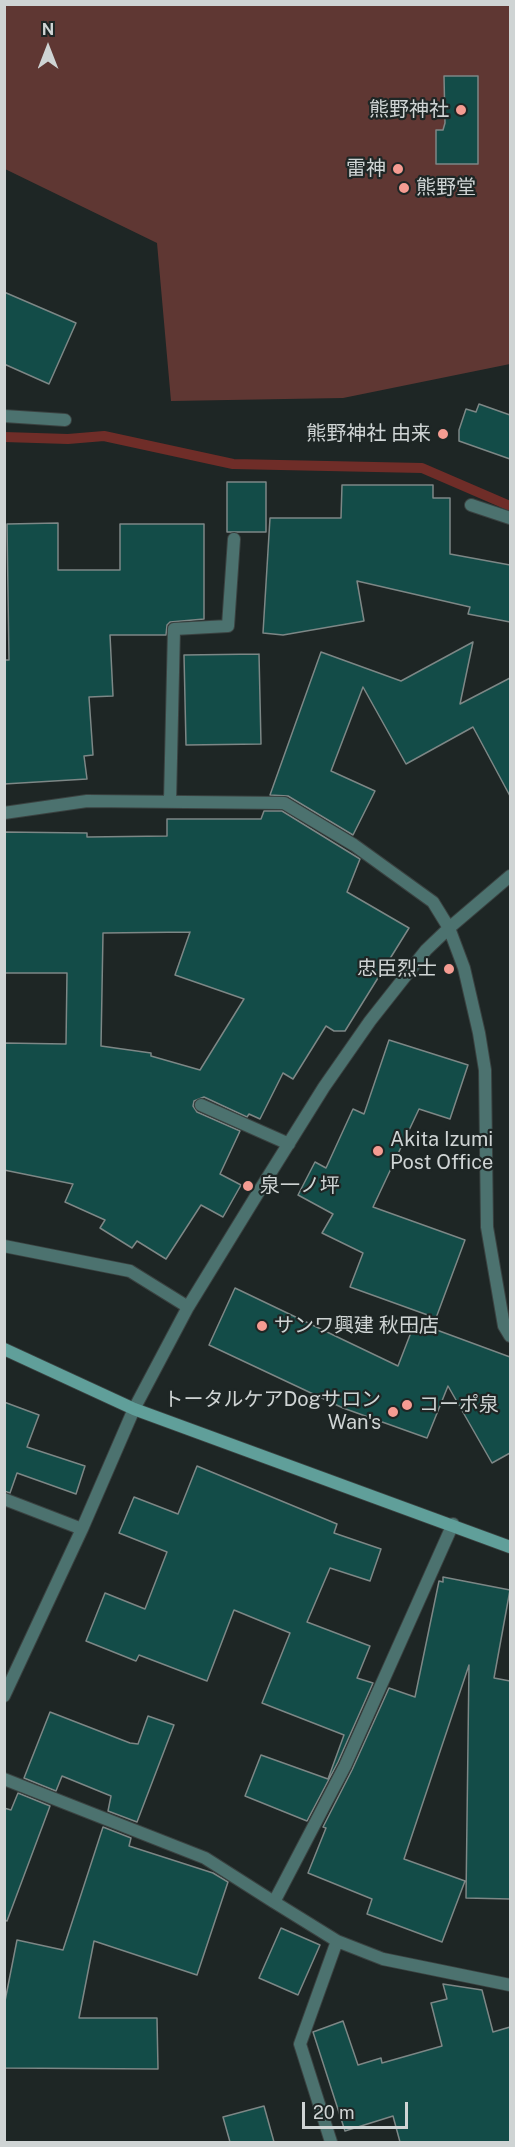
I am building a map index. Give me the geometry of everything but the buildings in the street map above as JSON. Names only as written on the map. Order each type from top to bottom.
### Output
[{"type":"street","points":[[4,416],[65,420]]},
{"type":"street","points":[[471,505],[510,518]]},
{"type":"street","points":[[171,801],[174,629],[228,626],[234,539]]},
{"type":"street","points":[[4,813],[87,801],[284,803],[354,845],[433,902],[448,928],[464,968],[485,1070],[487,1227],[504,1326],[510,1336]]},
{"type":"street","points":[[4,1696],[82,1529],[134,1409],[188,1307],[324,1087],[370,1021],[426,950],[448,928],[510,876]]},
{"type":"street","points":[[201,1105],[289,1144]]},
{"type":"street","points":[[4,1246],[130,1271],[188,1307]]},
{"type":"street","points":[[4,1349],[134,1409],[453,1524],[510,1547]]},
{"type":"street","points":[[4,1499],[82,1529]]},
{"type":"street","points":[[274,1902],[345,1766],[453,1524]]},
{"type":"street","points":[[4,1779],[205,1858],[338,1941],[383,1959],[510,1985]]},
{"type":"street","points":[[331,2142],[300,2044],[338,1941]]},
{"type":"shaded area","points":[[4,5],[510,5],[510,364],[343,398],[171,401],[157,243],[5,169]]},
{"type":"waterway","points":[[4,437],[68,439],[104,436],[233,464],[422,468],[510,506]]},
{"type":"place","name":"熊野神社","points":[[461,110]]},
{"type":"place","name":"雷神","points":[[398,169]]},
{"type":"place","name":"熊野堂","points":[[404,188]]},
{"type":"place","name":"熊野神社 由来","points":[[443,434]]},
{"type":"place","name":"忠臣烈士","points":[[449,969]]},
{"type":"place","name":"Akita Izumi Post Office","points":[[378,1151]]},
{"type":"place","name":"泉一ノ坪","points":[[248,1186]]},
{"type":"place","name":"サンワ興建 秋田店","points":[[262,1326]]},
{"type":"place","name":"コーポ泉","points":[[407,1405]]},
{"type":"place","name":"トータルケアDogサロン Wan's","points":[[393,1412]]}]
